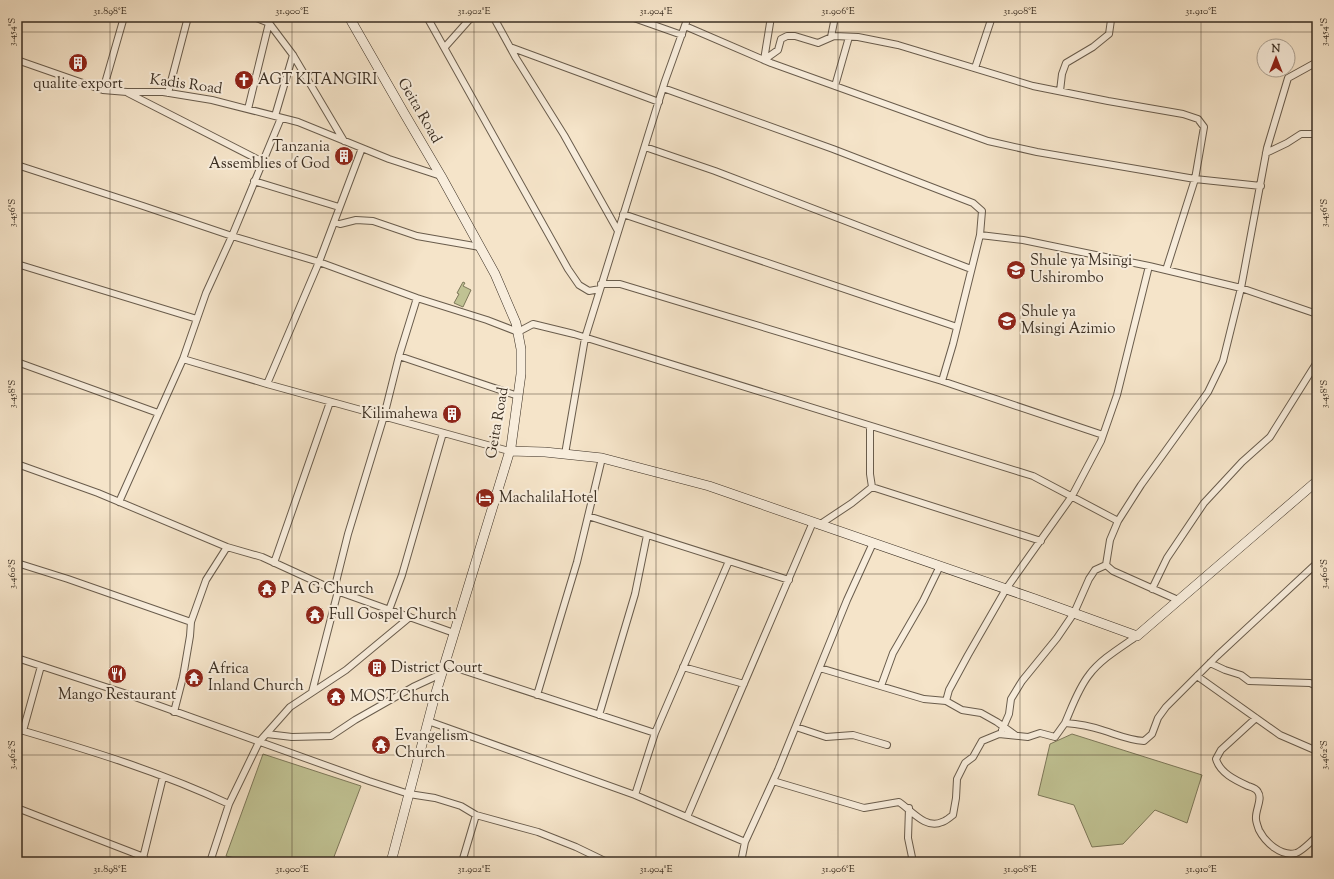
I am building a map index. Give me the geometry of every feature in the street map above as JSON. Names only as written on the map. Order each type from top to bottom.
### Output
[{"type":"main road","name":"Geita Road","points":[[350,17],[495,274],[516,322],[521,349],[521,368],[518,396],[509,451],[441,674],[391,862]]},
{"type":"main road","points":[[509,451],[545,452],[602,458],[709,486],[1137,636],[1317,481]]},
{"type":"street","points":[[103,90],[124,17]]},
{"type":"street","points":[[168,93],[188,17]]},
{"type":"street","points":[[254,17],[269,23],[293,55],[344,141]]},
{"type":"street","points":[[427,17],[568,269],[579,285],[589,291],[600,286],[620,284],[942,381],[1103,435]]},
{"type":"street","points":[[445,47],[469,20],[474,17]]},
{"type":"street","points":[[492,17],[564,135],[618,231]]},
{"type":"street","points":[[631,17],[682,35]]},
{"type":"street","points":[[564,454],[585,338],[663,88],[688,17]]},
{"type":"street","points":[[764,60],[771,17]]},
{"type":"street","points":[[831,38],[835,17]]},
{"type":"street","points":[[975,68],[992,17]]},
{"type":"street","points":[[1060,91],[1062,74],[1066,63],[1093,47],[1109,34],[1111,20],[1113,17]]},
{"type":"street","points":[[248,109],[269,23]]},
{"type":"street","points":[[685,26],[764,60],[988,141],[1037,152],[1195,179],[1261,186]]},
{"type":"street","points":[[764,60],[778,50],[781,39],[787,36],[795,36],[818,42],[834,36],[858,37],[898,45],[1033,86],[1183,114],[1198,119],[1204,127],[1195,179],[1166,270]]},
{"type":"street","points":[[835,86],[849,37]]},
{"type":"street","points":[[510,47],[659,102]]},
{"type":"street","points":[[119,502],[183,359],[206,293],[232,236],[262,162],[278,117],[293,55]]},
{"type":"street","name":"Kadis Road","points":[[17,60],[103,90],[168,93],[212,100],[298,122],[389,159],[441,176]]},
{"type":"street","points":[[1106,565],[1110,540],[1118,521],[1140,485],[1208,392],[1222,361],[1241,288],[1261,186],[1266,152],[1288,78],[1317,62]]},
{"type":"street","points":[[663,88],[833,149],[973,203],[982,211],[980,235],[942,381]]},
{"type":"street","points":[[127,92],[262,162]]},
{"type":"street","points":[[1266,152],[1287,143],[1301,134],[1317,134]]},
{"type":"street","points":[[645,147],[715,171],[971,269]]},
{"type":"street","points":[[267,384],[319,262],[362,148]]},
{"type":"street","points":[[17,165],[136,203],[232,236],[319,262],[417,298],[487,320],[518,332],[533,324],[585,338],[1033,476],[1118,521]]},
{"type":"street","points":[[254,181],[339,207]]},
{"type":"street","points":[[623,214],[957,326]]},
{"type":"street","points":[[334,222],[340,224],[356,220],[372,221],[416,236],[480,247]]},
{"type":"street","points":[[980,235],[1022,240],[1149,266],[1241,288],[1317,314]]},
{"type":"street","points":[[17,264],[196,319]]},
{"type":"street","points":[[946,701],[949,690],[1006,589],[1072,496],[1101,441],[1117,395],[1149,266]]},
{"type":"street","points":[[312,692],[348,534],[384,416],[399,356],[417,298]]},
{"type":"street","points":[[399,356],[518,396]]},
{"type":"street","points":[[183,359],[330,402],[509,451]]},
{"type":"street","points":[[17,362],[158,413]]},
{"type":"street","points":[[1152,588],[1167,558],[1204,503],[1242,462],[1270,437],[1317,362]]},
{"type":"street","points":[[274,562],[330,402]]},
{"type":"street","points":[[870,426],[870,474],[872,487]]},
{"type":"street","points":[[389,610],[402,575],[443,433]]},
{"type":"street","points":[[537,695],[577,562],[602,458]]},
{"type":"street","points":[[17,464],[119,502],[227,547],[262,557],[336,590],[454,634]]},
{"type":"street","points":[[687,817],[789,580],[816,523],[852,503],[872,487]]},
{"type":"street","points":[[872,487],[1040,541]]},
{"type":"street","points":[[588,516],[789,580]]},
{"type":"street","points":[[599,715],[635,594],[647,535]]},
{"type":"street","points":[[740,862],[745,842],[796,727],[847,600],[872,543]]},
{"type":"street","points":[[174,712],[184,670],[191,622],[206,580],[227,547]]},
{"type":"street","points":[[635,795],[655,733],[729,562]]},
{"type":"street","points":[[17,563],[68,579],[191,622]]},
{"type":"street","points":[[1065,723],[1102,730],[1132,741],[1144,741],[1152,734],[1158,718],[1166,707],[1210,663],[1317,563]]},
{"type":"street","points":[[1106,565],[1113,570],[1178,600]]},
{"type":"street","points":[[999,734],[1009,714],[1011,699],[1022,681],[1057,638],[1074,613],[1089,579],[1095,570],[1106,565]]},
{"type":"street","points":[[881,686],[893,653],[923,600],[940,566]]},
{"type":"street","points":[[210,862],[229,804],[259,742],[290,707],[346,670],[410,617]]},
{"type":"street","points":[[773,781],[864,808],[899,802],[909,808],[921,820],[931,824],[942,823],[953,815],[957,779],[965,763],[973,757],[982,741],[999,734],[1028,737],[1040,733],[1055,737],[1065,723],[1088,676],[1108,656],[1137,636]]},
{"type":"street","points":[[17,658],[369,781],[409,794],[435,798],[460,806],[476,815],[538,832],[576,847],[607,862]]},
{"type":"street","points":[[1210,663],[1224,670],[1241,675],[1249,681],[1310,683],[1317,686]]},
{"type":"street","points":[[444,664],[655,733]]},
{"type":"street","points":[[41,666],[20,730],[125,762],[229,804]]},
{"type":"street","points":[[683,667],[744,684]]},
{"type":"street","points":[[820,668],[924,699],[946,701],[962,710],[981,713],[997,722],[1016,736]]},
{"type":"street","points":[[266,734],[292,737],[330,736],[413,687],[441,674]]},
{"type":"street","points":[[1197,676],[1280,734],[1317,751]]},
{"type":"street","points":[[1256,718],[1221,750],[1216,759],[1218,765],[1224,772],[1236,781],[1257,790],[1259,794],[1256,818],[1258,829],[1270,846],[1287,853],[1296,853],[1317,836]]},
{"type":"street","points":[[428,721],[635,795],[745,842]]},
{"type":"street","points":[[796,727],[826,737],[853,735],[887,746]]},
{"type":"street","points":[[17,808],[143,860],[163,777]]},
{"type":"street","points":[[909,808],[908,838],[913,862]]},
{"type":"street","points":[[462,862],[476,815]]},
{"type":"green space","points":[[463,282],[465,283],[463,286],[471,290],[463,307],[454,303]]},
{"type":"green space","points":[[1072,734],[1202,775],[1187,823],[1155,810],[1123,844],[1092,847],[1074,805],[1038,795],[1050,744]]},
{"type":"green space","points":[[263,754],[361,786],[332,862],[253,862],[226,856]]},
{"type":"place","name":"qualite export","points":[[78,63]]},
{"type":"place","name":"AGT KITANGIRI","points":[[244,80]]},
{"type":"place","name":"Tanzania Assemblies of God","points":[[344,156]]},
{"type":"place","name":"Shule ya Msingi Ushirombo","points":[[1016,270]]},
{"type":"place","name":"Shule ya Msingi Azimio","points":[[1007,321]]},
{"type":"place","name":"Kilimahewa","points":[[452,414]]},
{"type":"place","name":"MachalilaHotel","points":[[485,498]]},
{"type":"place","name":"P A G Church","points":[[267,589]]},
{"type":"place","name":"Full Gospel Church","points":[[315,615]]},
{"type":"place","name":"District Court","points":[[377,668]]},
{"type":"place","name":"Mango Restaurant","points":[[117,674]]},
{"type":"place","name":"Africa Inland Church","points":[[194,678]]},
{"type":"place","name":"MOST Church","points":[[336,697]]},
{"type":"place","name":"Evangelism Church","points":[[381,745]]}]
